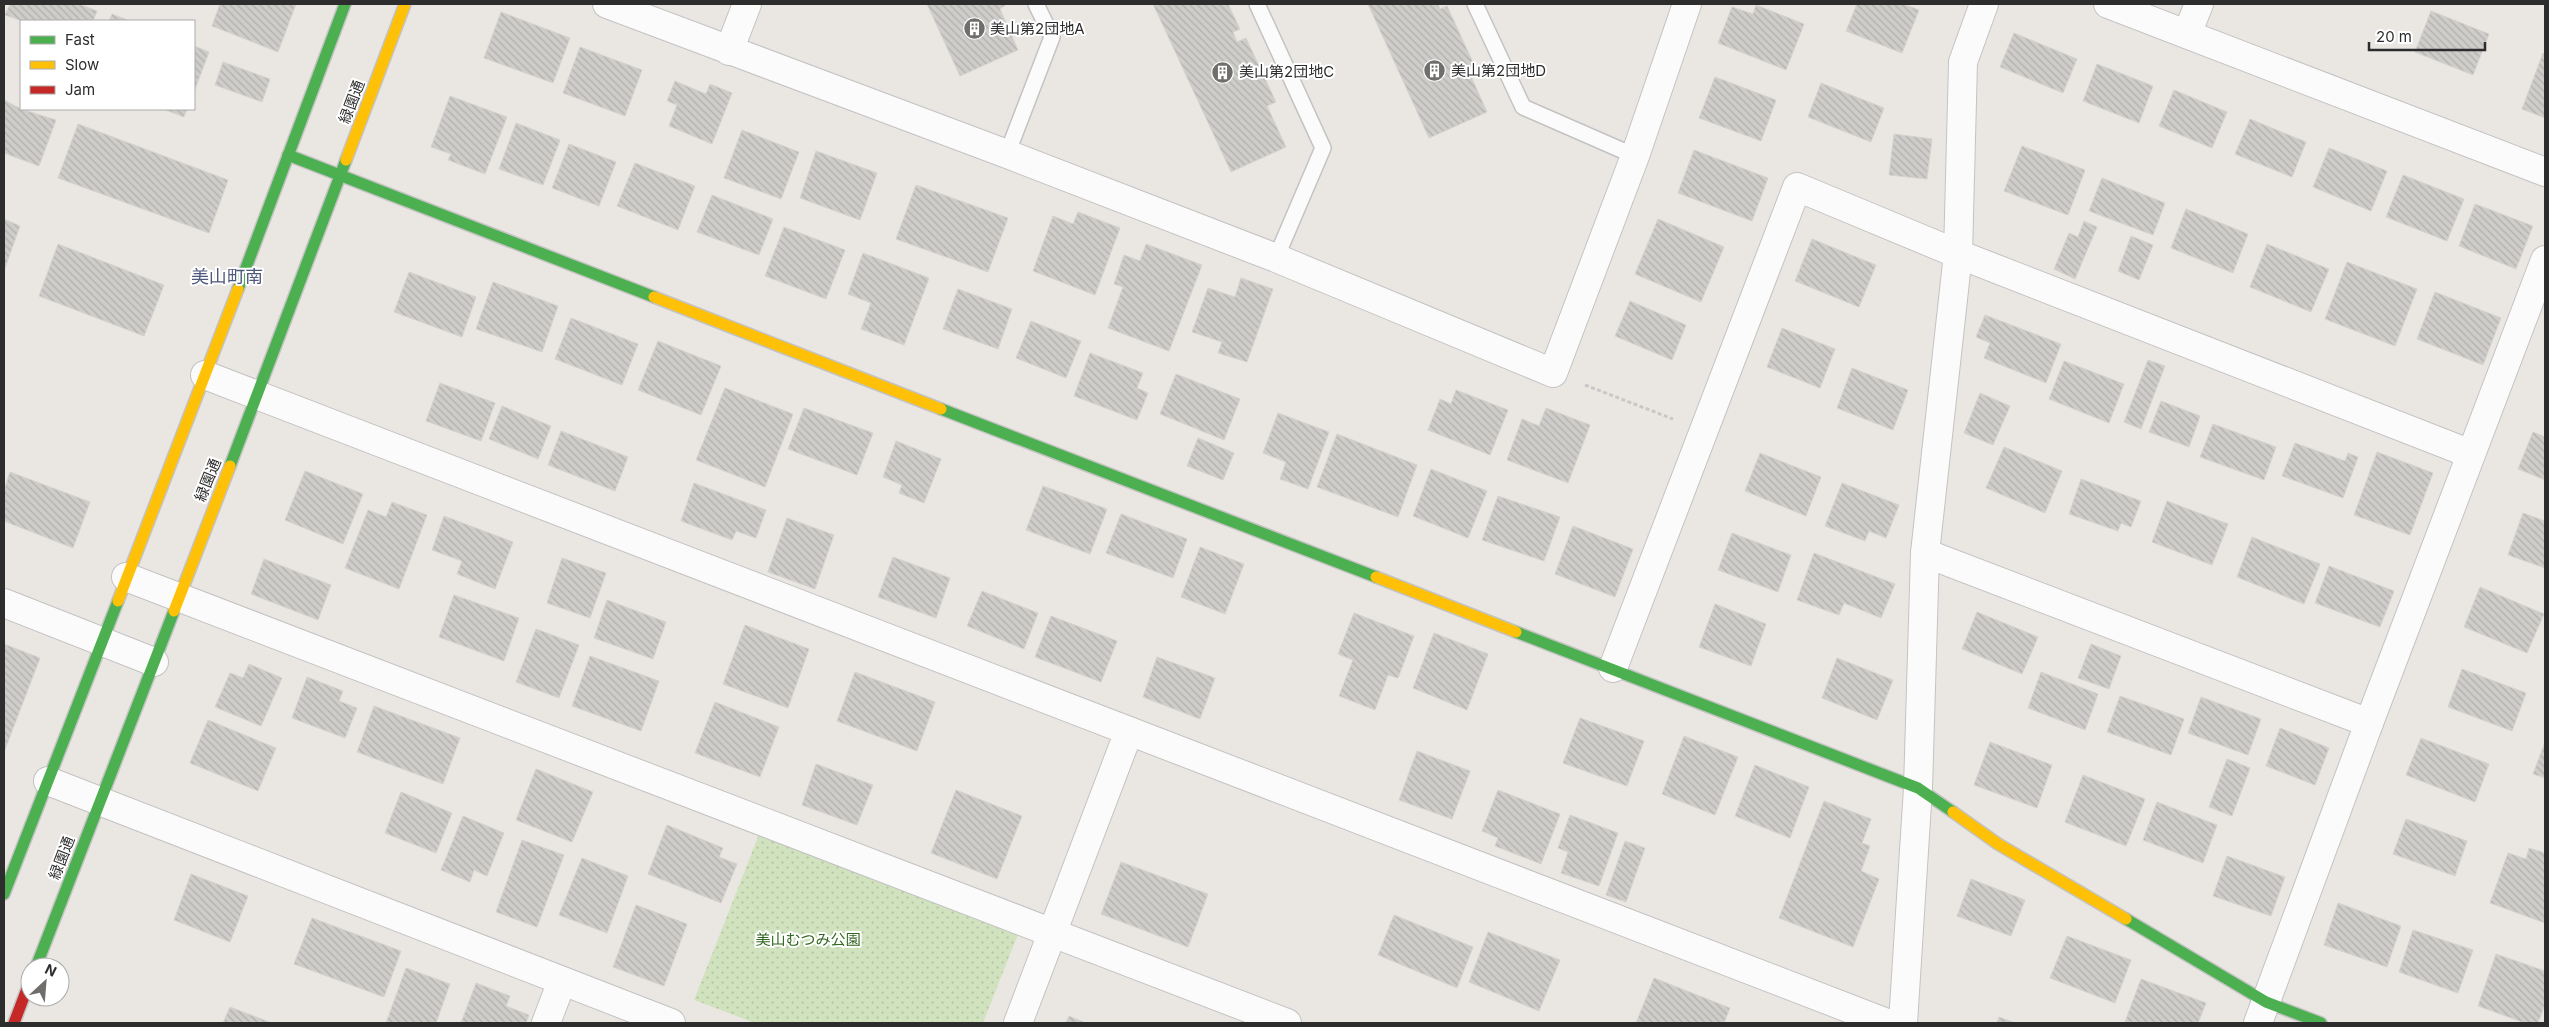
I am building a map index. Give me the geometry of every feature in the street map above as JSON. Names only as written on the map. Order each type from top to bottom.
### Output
[{"type":"street","points":[[4,894],[205,375],[345,4]]},
{"type":"street","points":[[607,4],[1007,154],[1276,258],[1553,373],[1635,156],[1687,4]]},
{"type":"street","points":[[729,51],[747,4]]},
{"type":"street","points":[[1903,1023],[1918,788],[1925,553],[1958,254],[1963,62],[1984,4]]},
{"type":"street","points":[[2108,4],[2545,172]]},
{"type":"street","points":[[2187,34],[2199,4]]},
{"type":"street","name":"緑園通","points":[[40,957],[341,175],[400,5]]},
{"type":"street","points":[[288,155],[1918,788],[1998,844],[2262,1013],[2321,1023]]},
{"type":"street","points":[[1613,668],[1797,188],[1958,254],[2471,454]]},
{"type":"street","points":[[2262,1013],[2369,723],[2545,260]]},
{"type":"street","points":[[205,375],[1887,1023]]},
{"type":"street","points":[[1925,553],[2369,723]]},
{"type":"street","points":[[126,576],[1287,1023]]},
{"type":"street","points":[[4,604],[154,662]]},
{"type":"street","points":[[1018,1023],[1054,933],[1129,731]]},
{"type":"street","points":[[48,780],[671,1023]]},
{"type":"street","points":[[546,1023],[562,981]]},
{"type":"street","points":[[14,1023],[20,1007]]},
{"type":"lane","points":[[1007,154],[1052,37],[1036,4]]},
{"type":"lane","points":[[1257,4],[1323,148],[1276,258]]},
{"type":"lane","points":[[1475,4],[1523,107],[1635,156]]},
{"type":"path","points":[[1553,373],[1704,431]]},
{"type":"green space","name":"美山むつみ公園","points":[[760,832],[1018,934],[983,1023],[755,1023],[694,1000]]},
{"type":"building","points":[[10,4],[79,4],[97,11],[93,20],[20,20],[5,15]]},
{"type":"building","points":[[220,4],[296,4],[278,52],[212,26]]},
{"type":"building","name":"美山第2団地A","points":[[927,4],[1007,4],[1000,9],[1018,50],[960,76]]},
{"type":"building","name":"美山第2団地C","points":[[1153,4],[1228,4],[1240,29],[1233,32],[1237,42],[1246,38],[1276,102],[1267,106],[1286,147],[1231,172]]},
{"type":"building","name":"美山第2団地D","points":[[1368,4],[1438,4],[1440,9],[1447,6],[1476,69],[1469,72],[1487,112],[1429,138]]},
{"type":"building","points":[[1857,4],[1903,4],[1919,10],[1902,53],[1846,31]]},
{"type":"building","points":[[1756,5],[1804,24],[1786,70],[1718,43],[1732,7],[1753,14]]},
{"type":"building","points":[[2431,11],[2489,34],[2473,75],[2415,52]]},
{"type":"building","points":[[501,12],[570,38],[553,83],[484,58]]},
{"type":"building","points":[[112,14],[127,20],[109,20]]},
{"type":"building","points":[[2014,33],[2077,59],[2063,93],[2000,67]]},
{"type":"building","points":[[195,46],[209,52],[195,89]]},
{"type":"building","points":[[580,47],[642,70],[625,116],[563,93]]},
{"type":"building","points":[[2543,53],[2545,54],[2545,118],[2522,109]]},
{"type":"building","points":[[223,62],[270,79],[262,102],[215,85]]},
{"type":"building","points":[[2097,64],[2153,86],[2139,123],[2083,101]]},
{"type":"building","points":[[1715,77],[1776,100],[1761,141],[1699,118]]},
{"type":"building","points":[[675,81],[706,94],[710,84],[732,93],[712,144],[669,126],[677,105],[667,101]]},
{"type":"building","points":[[1821,83],[1884,108],[1871,142],[1808,117]]},
{"type":"building","points":[[2174,90],[2227,112],[2212,148],[2159,126]]},
{"type":"building","points":[[450,96],[507,117],[485,174],[448,160],[451,154],[431,147]]},
{"type":"building","points":[[4,100],[20,110],[56,120],[39,166],[4,153]]},
{"type":"building","points":[[166,110],[187,110],[184,117]]},
{"type":"building","points":[[2250,119],[2306,142],[2292,177],[2235,154]]},
{"type":"building","points":[[516,123],[560,140],[543,185],[499,169]]},
{"type":"building","points":[[78,124],[228,180],[209,233],[58,178]]},
{"type":"building","points":[[742,130],[799,152],[781,199],[724,178]]},
{"type":"building","points":[[1894,134],[1932,139],[1927,179],[1889,175]]},
{"type":"building","points":[[569,144],[616,162],[599,206],[552,188]]},
{"type":"building","points":[[2022,146],[2085,170],[2068,215],[2004,191]]},
{"type":"building","points":[[2329,148],[2387,171],[2371,211],[2313,187]]},
{"type":"building","points":[[1694,150],[1768,178],[1752,221],[1678,193]]},
{"type":"building","points":[[816,151],[877,173],[860,220],[800,198]]},
{"type":"building","points":[[635,163],[695,186],[678,230],[617,206]]},
{"type":"building","points":[[2403,175],[2464,199],[2447,241],[2386,217]]},
{"type":"building","points":[[2102,178],[2165,203],[2153,235],[2089,211]]},
{"type":"building","points":[[916,185],[1008,218],[988,272],[896,239]]},
{"type":"building","points":[[712,195],[773,219],[759,255],[697,232]]},
{"type":"building","points":[[2475,204],[2533,226],[2516,269],[2459,246]]},
{"type":"building","points":[[2186,209],[2248,234],[2233,273],[2171,248]]},
{"type":"building","points":[[1078,212],[1120,228],[1095,295],[1033,271],[1053,216],[1073,224]]},
{"type":"building","points":[[4,219],[20,226],[4,271]]},
{"type":"building","points":[[1658,219],[1724,247],[1701,302],[1635,274]]},
{"type":"building","points":[[2084,221],[2097,227],[2075,279],[2054,269],[2069,233],[2078,237]]},
{"type":"building","points":[[784,227],[845,250],[826,299],[765,276]]},
{"type":"building","points":[[2131,236],[2153,245],[2139,280],[2118,271]]},
{"type":"building","points":[[1812,239],[1876,265],[1859,307],[1795,281]]},
{"type":"building","points":[[58,244],[164,285],[144,336],[39,296]]},
{"type":"building","points":[[1146,244],[1202,265],[1169,351],[1108,328],[1123,287],[1114,284],[1124,255],[1140,261]]},
{"type":"building","points":[[2267,244],[2329,269],[2311,312],[2250,287]]},
{"type":"building","points":[[863,253],[929,278],[904,345],[861,329],[871,303],[848,294]]},
{"type":"building","points":[[2347,262],[2417,289],[2395,346],[2325,319]]},
{"type":"building","points":[[409,272],[476,297],[462,337],[394,312]]},
{"type":"building","points":[[1241,278],[1273,289],[1247,362],[1218,353],[1222,342],[1192,332],[1208,288],[1235,297]]},
{"type":"building","points":[[493,282],[558,306],[542,352],[476,329]]},
{"type":"building","points":[[958,289],[1012,309],[998,349],[943,329]]},
{"type":"building","points":[[2435,292],[2501,318],[2483,365],[2417,339]]},
{"type":"building","points":[[1630,301],[1686,325],[1672,360],[1615,336]]},
{"type":"building","points":[[1985,315],[2061,344],[2046,383],[1984,358],[1990,343],[1976,337]]},
{"type":"building","points":[[571,318],[638,344],[622,385],[555,359]]},
{"type":"building","points":[[1031,321],[1081,341],[1066,378],[1016,358]]},
{"type":"building","points":[[1782,328],[1835,349],[1820,388],[1767,367]]},
{"type":"building","points":[[658,341],[721,366],[701,415],[638,390]]},
{"type":"building","points":[[1090,353],[1143,373],[1137,388],[1148,393],[1137,420],[1074,396]]},
{"type":"building","points":[[2148,360],[2165,366],[2141,429],[2124,422]]},
{"type":"building","points":[[2064,361],[2124,384],[2109,423],[2049,399]]},
{"type":"building","points":[[1852,368],[1908,390],[1893,430],[1837,408]]},
{"type":"building","points":[[1176,374],[1240,399],[1224,440],[1160,414]]},
{"type":"building","points":[[440,383],[495,403],[481,441],[426,421]]},
{"type":"building","points":[[725,388],[793,414],[765,487],[696,460]]},
{"type":"building","points":[[1456,390],[1508,410],[1490,455],[1428,430],[1440,399],[1451,404]]},
{"type":"building","points":[[1980,393],[2010,406],[1993,445],[1964,433]]},
{"type":"building","points":[[2161,401],[2200,416],[2189,447],[2149,432]]},
{"type":"building","points":[[502,406],[551,426],[538,459],[489,439]]},
{"type":"building","points":[[804,408],[873,433],[857,475],[788,449]]},
{"type":"building","points":[[1546,408],[1590,425],[1568,483],[1507,460],[1522,419],[1539,426]]},
{"type":"building","points":[[1278,413],[1329,432],[1308,489],[1280,479],[1286,462],[1263,453]]},
{"type":"building","points":[[2213,424],[2276,447],[2264,480],[2200,457]]},
{"type":"building","points":[[561,431],[628,457],[615,491],[548,465]]},
{"type":"building","points":[[2533,432],[2545,437],[2545,480],[2518,469]]},
{"type":"building","points":[[1337,434],[1417,465],[1398,517],[1317,487]]},
{"type":"building","points":[[1198,438],[1234,453],[1223,480],[1187,466]]},
{"type":"building","points":[[896,441],[941,459],[924,503],[899,493],[902,485],[883,477]]},
{"type":"building","points":[[2295,443],[2345,461],[2348,453],[2358,457],[2343,498],[2282,476]]},
{"type":"building","points":[[2004,447],[2062,471],[2045,513],[1986,488]]},
{"type":"building","points":[[2377,452],[2433,473],[2410,535],[2354,515]]},
{"type":"building","points":[[1760,453],[1821,477],[1806,516],[1745,491]]},
{"type":"building","points":[[1431,469],[1487,491],[1468,538],[1413,516]]},
{"type":"building","points":[[305,471],[363,494],[343,544],[285,520]]},
{"type":"building","points":[[10,472],[90,502],[73,548],[4,521],[4,490]]},
{"type":"building","points":[[2081,479],[2141,501],[2131,527],[2121,523],[2118,531],[2069,514]]},
{"type":"building","points":[[694,483],[766,510],[756,538],[736,531],[732,540],[681,521]]},
{"type":"building","points":[[1842,483],[1899,505],[1886,538],[1869,531],[1865,541],[1825,526]]},
{"type":"building","points":[[1043,486],[1107,509],[1090,554],[1026,530]]},
{"type":"building","points":[[1498,496],[1560,517],[1544,561],[1482,540]]},
{"type":"building","points":[[2167,501],[2228,524],[2212,565],[2152,542]]},
{"type":"building","points":[[392,502],[427,515],[399,589],[345,568],[368,510],[386,517]]},
{"type":"building","points":[[2523,513],[2545,521],[2545,568],[2508,555]]},
{"type":"building","points":[[1121,514],[1187,539],[1173,578],[1106,553]]},
{"type":"building","points":[[444,516],[513,542],[495,589],[457,574],[462,561],[432,550]]},
{"type":"building","points":[[787,518],[834,535],[815,589],[768,572]]},
{"type":"building","points":[[1573,526],[1633,549],[1615,597],[1555,574]]},
{"type":"building","points":[[1732,533],[1791,555],[1778,592],[1718,570]]},
{"type":"building","points":[[2252,537],[2320,564],[2304,604],[2237,577]]},
{"type":"building","points":[[1200,547],[1244,564],[1225,614],[1181,597]]},
{"type":"building","points":[[1814,553],[1895,584],[1881,618],[1844,603],[1839,615],[1797,600]]},
{"type":"building","points":[[893,557],[950,578],[936,618],[878,597]]},
{"type":"building","points":[[562,558],[606,573],[590,618],[547,603]]},
{"type":"building","points":[[264,559],[331,585],[318,620],[251,594]]},
{"type":"building","points":[[2329,566],[2394,591],[2380,627],[2315,603]]},
{"type":"building","points":[[2480,587],[2544,614],[2527,653],[2464,627]]},
{"type":"building","points":[[982,591],[1038,613],[1024,649],[967,626]]},
{"type":"building","points":[[454,595],[519,618],[504,661],[439,637]]},
{"type":"building","points":[[607,600],[666,622],[653,659],[594,638]]},
{"type":"building","points":[[1715,604],[1766,624],[1751,666],[1699,647]]},
{"type":"building","points":[[1977,612],[2038,637],[2022,674],[1962,649]]},
{"type":"building","points":[[1354,613],[1414,636],[1398,678],[1388,675],[1375,710],[1339,696],[1353,660],[1338,654]]},
{"type":"building","points":[[1051,616],[1117,641],[1101,682],[1035,657]]},
{"type":"building","points":[[745,625],[809,649],[788,708],[723,684]]},
{"type":"building","points":[[536,629],[579,645],[559,698],[516,682]]},
{"type":"building","points":[[1434,633],[1488,654],[1467,710],[1413,688]]},
{"type":"building","points":[[4,644],[40,658],[4,752]]},
{"type":"building","points":[[2091,644],[2121,656],[2109,689],[2078,678]]},
{"type":"building","points":[[590,656],[659,681],[641,731],[572,706]]},
{"type":"building","points":[[1157,657],[1215,678],[1200,719],[1143,697]]},
{"type":"building","points":[[1837,658],[1893,680],[1877,720],[1822,698]]},
{"type":"building","points":[[249,664],[282,678],[261,726],[215,707],[230,673],[243,678]]},
{"type":"building","points":[[2462,669],[2526,693],[2512,731],[2448,707]]},
{"type":"building","points":[[855,672],[935,702],[917,751],[837,721]]},
{"type":"building","points":[[2041,672],[2098,694],[2085,730],[2028,708]]},
{"type":"building","points":[[307,677],[343,691],[339,701],[357,708],[345,738],[292,718]]},
{"type":"building","points":[[2120,696],[2184,719],[2171,755],[2107,732]]},
{"type":"building","points":[[2201,697],[2261,719],[2248,755],[2188,733]]},
{"type":"building","points":[[715,702],[779,727],[760,777],[695,753]]},
{"type":"building","points":[[374,706],[460,738],[443,784],[357,752]]},
{"type":"building","points":[[1580,718],[1644,741],[1627,786],[1563,763]]},
{"type":"building","points":[[208,720],[276,748],[258,791],[190,763]]},
{"type":"building","points":[[2280,728],[2329,748],[2315,785],[2266,766]]},
{"type":"building","points":[[1684,736],[1738,757],[1715,815],[1662,794]]},
{"type":"building","points":[[2421,738],[2489,764],[2475,802],[2406,775]]},
{"type":"building","points":[[1990,742],[2052,765],[2037,808],[1974,785]]},
{"type":"building","points":[[2545,742],[2545,778],[2533,774]]},
{"type":"building","points":[[1417,751],[1470,771],[1452,819],[1399,800]]},
{"type":"building","points":[[2227,759],[2250,768],[2232,816],[2209,807]]},
{"type":"building","points":[[816,764],[873,785],[857,825],[802,805]]},
{"type":"building","points":[[1755,765],[1809,787],[1790,838],[1735,816]]},
{"type":"building","points":[[536,769],[593,792],[572,842],[516,820]]},
{"type":"building","points":[[2083,775],[2145,799],[2126,846],[2065,822]]},
{"type":"building","points":[[956,790],[1022,816],[997,879],[931,853]]},
{"type":"building","points":[[1498,790],[1560,814],[1541,864],[1495,846],[1498,838],[1482,831]]},
{"type":"building","points":[[401,792],[452,813],[436,853],[385,833]]},
{"type":"building","points":[[1824,801],[1871,819],[1862,843],[1870,846],[1861,871],[1879,879],[1853,947],[1779,918]]},
{"type":"building","points":[[2157,802],[2217,825],[2203,863],[2143,840]]},
{"type":"building","points":[[1570,815],[1618,833],[1599,886],[1561,873],[1568,852],[1558,848]]},
{"type":"building","points":[[463,816],[504,833],[487,876],[474,870],[470,882],[441,870]]},
{"type":"building","points":[[2406,819],[2467,841],[2455,876],[2393,854]]},
{"type":"building","points":[[667,825],[723,848],[719,857],[737,864],[721,903],[648,874]]},
{"type":"building","points":[[522,840],[564,855],[537,927],[496,912]]},
{"type":"building","points":[[1625,841],[1645,848],[1626,902],[1606,895]]},
{"type":"building","points":[[2529,848],[2545,853],[2545,923],[2490,903],[2508,853],[2526,859]]},
{"type":"building","points":[[2227,856],[2285,877],[2271,916],[2213,896]]},
{"type":"building","points":[[582,858],[628,876],[607,933],[559,915]]},
{"type":"building","points":[[1121,862],[1208,894],[1188,947],[1101,914]]},
{"type":"building","points":[[191,874],[248,896],[230,942],[174,920]]},
{"type":"building","points":[[1971,879],[2025,900],[2011,936],[1957,916]]},
{"type":"building","points":[[2338,903],[2401,926],[2387,967],[2324,945]]},
{"type":"building","points":[[636,905],[687,924],[664,986],[613,967]]},
{"type":"building","points":[[1394,915],[1473,947],[1457,988],[1378,955]]},
{"type":"building","points":[[312,918],[401,951],[384,997],[294,964]]},
{"type":"building","points":[[2413,930],[2473,950],[2458,993],[2399,972]]},
{"type":"building","points":[[1488,932],[1560,960],[1539,1011],[1469,982]]},
{"type":"building","points":[[2067,936],[2131,960],[2115,1003],[2050,978]]},
{"type":"building","points":[[2496,954],[2545,971],[2545,1004],[2538,1023],[2525,1023],[2478,1006]]},
{"type":"building","points":[[406,968],[450,984],[436,1023],[386,1023]]},
{"type":"building","points":[[1654,978],[1730,1008],[1724,1023],[1636,1023]]},
{"type":"building","points":[[2141,979],[2206,1003],[2198,1023],[2125,1022]]},
{"type":"building","points":[[476,983],[510,996],[506,1006],[529,1015],[526,1023],[461,1023]]},
{"type":"building","points":[[230,1007],[272,1023],[223,1023]]},
{"type":"building","points":[[1069,1016],[1086,1023],[1066,1023]]},
{"type":"building","points":[[1999,1017],[2015,1023],[1997,1023]]},
{"type":"traffic: fast","points":[[238,289],[345,4]]},
{"type":"traffic: fast","points":[[288,155],[654,297]]},
{"type":"traffic: fast","points":[[230,466],[346,160]]},
{"type":"traffic: fast","points":[[941,409],[1376,577]]},
{"type":"traffic: fast","points":[[4,894],[118,601]]},
{"type":"traffic: fast","points":[[40,957],[174,611]]},
{"type":"traffic: fast","points":[[1516,632],[1918,788],[1953,812]]},
{"type":"traffic: fast","points":[[2126,919],[2266,1002],[2321,1023]]},
{"type":"traffic: slow","points":[[346,160],[405,4]]},
{"type":"traffic: slow","points":[[118,601],[238,289]]},
{"type":"traffic: slow","points":[[654,297],[941,409]]},
{"type":"traffic: slow","points":[[174,611],[230,466]]},
{"type":"traffic: slow","points":[[1376,577],[1516,632]]},
{"type":"traffic: slow","points":[[1953,812],[1998,844],[2126,919]]},
{"type":"traffic: jam","points":[[14,1023],[20,1007]]},
{"type":"place","name":"美山第2団地A","points":[[974,29]]},
{"type":"place","name":"美山第2団地D","points":[[1435,71]]},
{"type":"place","name":"美山第2団地C","points":[[1223,72]]},
{"type":"district","name":"美山町南","points":[[227,277]]}]
